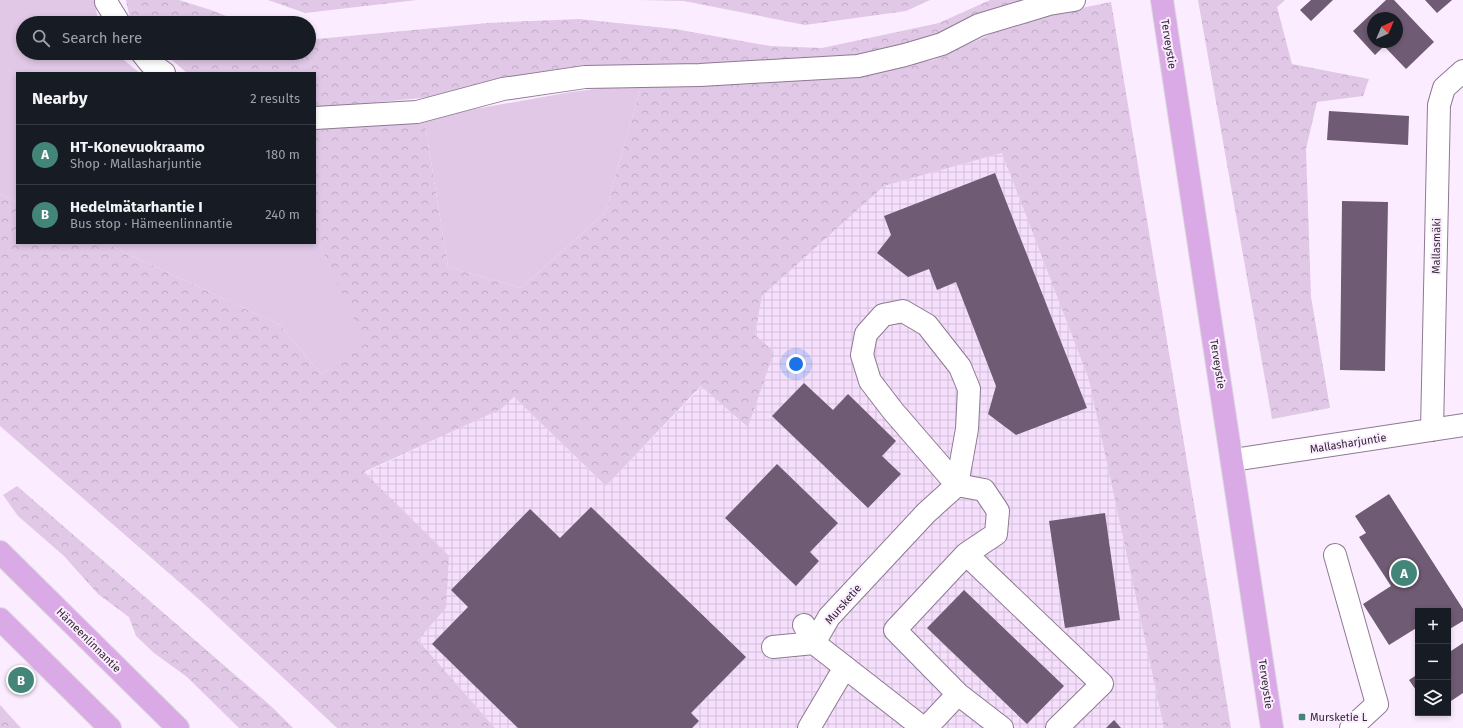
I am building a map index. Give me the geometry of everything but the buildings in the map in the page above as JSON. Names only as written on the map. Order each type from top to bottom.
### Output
[{"type":"main road","name":"Terveystie","points":[[1162,0],[1233,460],[1272,728]]},
{"type":"main road","name":"Hämeenlinnantie","points":[[0,552],[178,728]]},
{"type":"main road","points":[[0,619],[110,728]]},
{"type":"street","points":[[316,118],[417,112],[503,89],[585,77],[700,76],[858,66],[905,55],[942,44],[980,25],[1049,4],[1074,0]]},
{"type":"street","points":[[106,2],[115,16]]},
{"type":"street","points":[[148,60],[163,72]]},
{"type":"street","name":"Mallasmäki","points":[[1432,430],[1439,105],[1444,88],[1463,71]]},
{"type":"street","points":[[957,485],[967,429],[969,389],[960,367],[927,325],[904,311],[883,315],[866,334],[862,355],[870,381],[892,411],[957,485],[984,490],[998,511],[996,534],[966,554],[895,630],[958,694],[1002,728]]},
{"type":"street","name":"Mallasharjuntie","points":[[1233,460],[1463,425]]},
{"type":"street","name":"Mursketie","points":[[809,634],[829,617],[926,513],[957,485]]},
{"type":"street","points":[[966,554],[1102,684],[1057,728]]},
{"type":"street","points":[[1335,555],[1378,704],[1351,728]]},
{"type":"street","points":[[773,647],[809,634],[845,667],[925,728],[958,694]]},
{"type":"street","points":[[809,728],[845,667]]},
{"type":"shaded area","points":[[1002,153],[1089,380],[1164,728],[495,728],[418,640],[446,608],[364,473],[500,409],[514,397],[606,486],[702,386],[755,335],[762,296],[884,186]]},
{"type":"green space","points":[[0,0],[94,0],[97,16],[16,16],[16,60],[124,60],[139,72],[16,72],[16,202],[0,194]]},
{"type":"green space","points":[[126,0],[179,0],[226,16],[129,16]]},
{"type":"green space","points":[[268,0],[417,0],[305,13]]},
{"type":"green space","points":[[640,0],[930,0],[906,11],[805,25],[684,1]]},
{"type":"green space","points":[[990,0],[1030,0],[938,38],[862,56],[327,107],[316,107],[316,72],[186,72],[172,60],[316,60],[316,39],[488,23],[579,19],[675,29],[770,46],[822,48],[939,23]]},
{"type":"green space","points":[[1198,0],[1285,0],[1277,7],[1292,64],[1369,79],[1363,96],[1317,102],[1306,149],[1311,297],[1330,408],[1272,419]]},
{"type":"green space","points":[[1111,2],[1231,728],[1164,728],[1089,380],[1002,153],[884,186],[762,296],[755,335],[774,352],[748,427],[701,386],[606,486],[514,397],[501,409],[364,472],[449,556],[446,608],[418,640],[495,728],[337,728],[202,602],[0,426],[0,194],[16,202],[16,244],[107,244],[280,325],[321,374],[365,344],[316,236],[316,125],[424,118],[448,267],[521,288],[605,213],[642,83],[791,80],[933,60],[1022,20]]},
{"type":"green space","points":[[642,83],[605,213],[521,288],[448,267],[424,118],[571,92]]},
{"type":"green space","points":[[316,236],[366,344],[321,374],[280,325],[107,244],[316,244]]},
{"type":"green space","points":[[17,486],[271,706],[293,728],[239,728],[187,677],[154,653],[136,636],[129,617],[98,594],[64,556],[18,516],[3,495]]},
{"type":"green space","points":[[0,705],[21,728],[0,728]]},
{"type":"place","name":"HT-Konevuokraamo","points":[[1404,573]]},
{"type":"place","name":"Hedelmätarhantie I","points":[[21,680]]},
{"type":"place","name":"Mursketie L","points":[[1302,717]]}]
